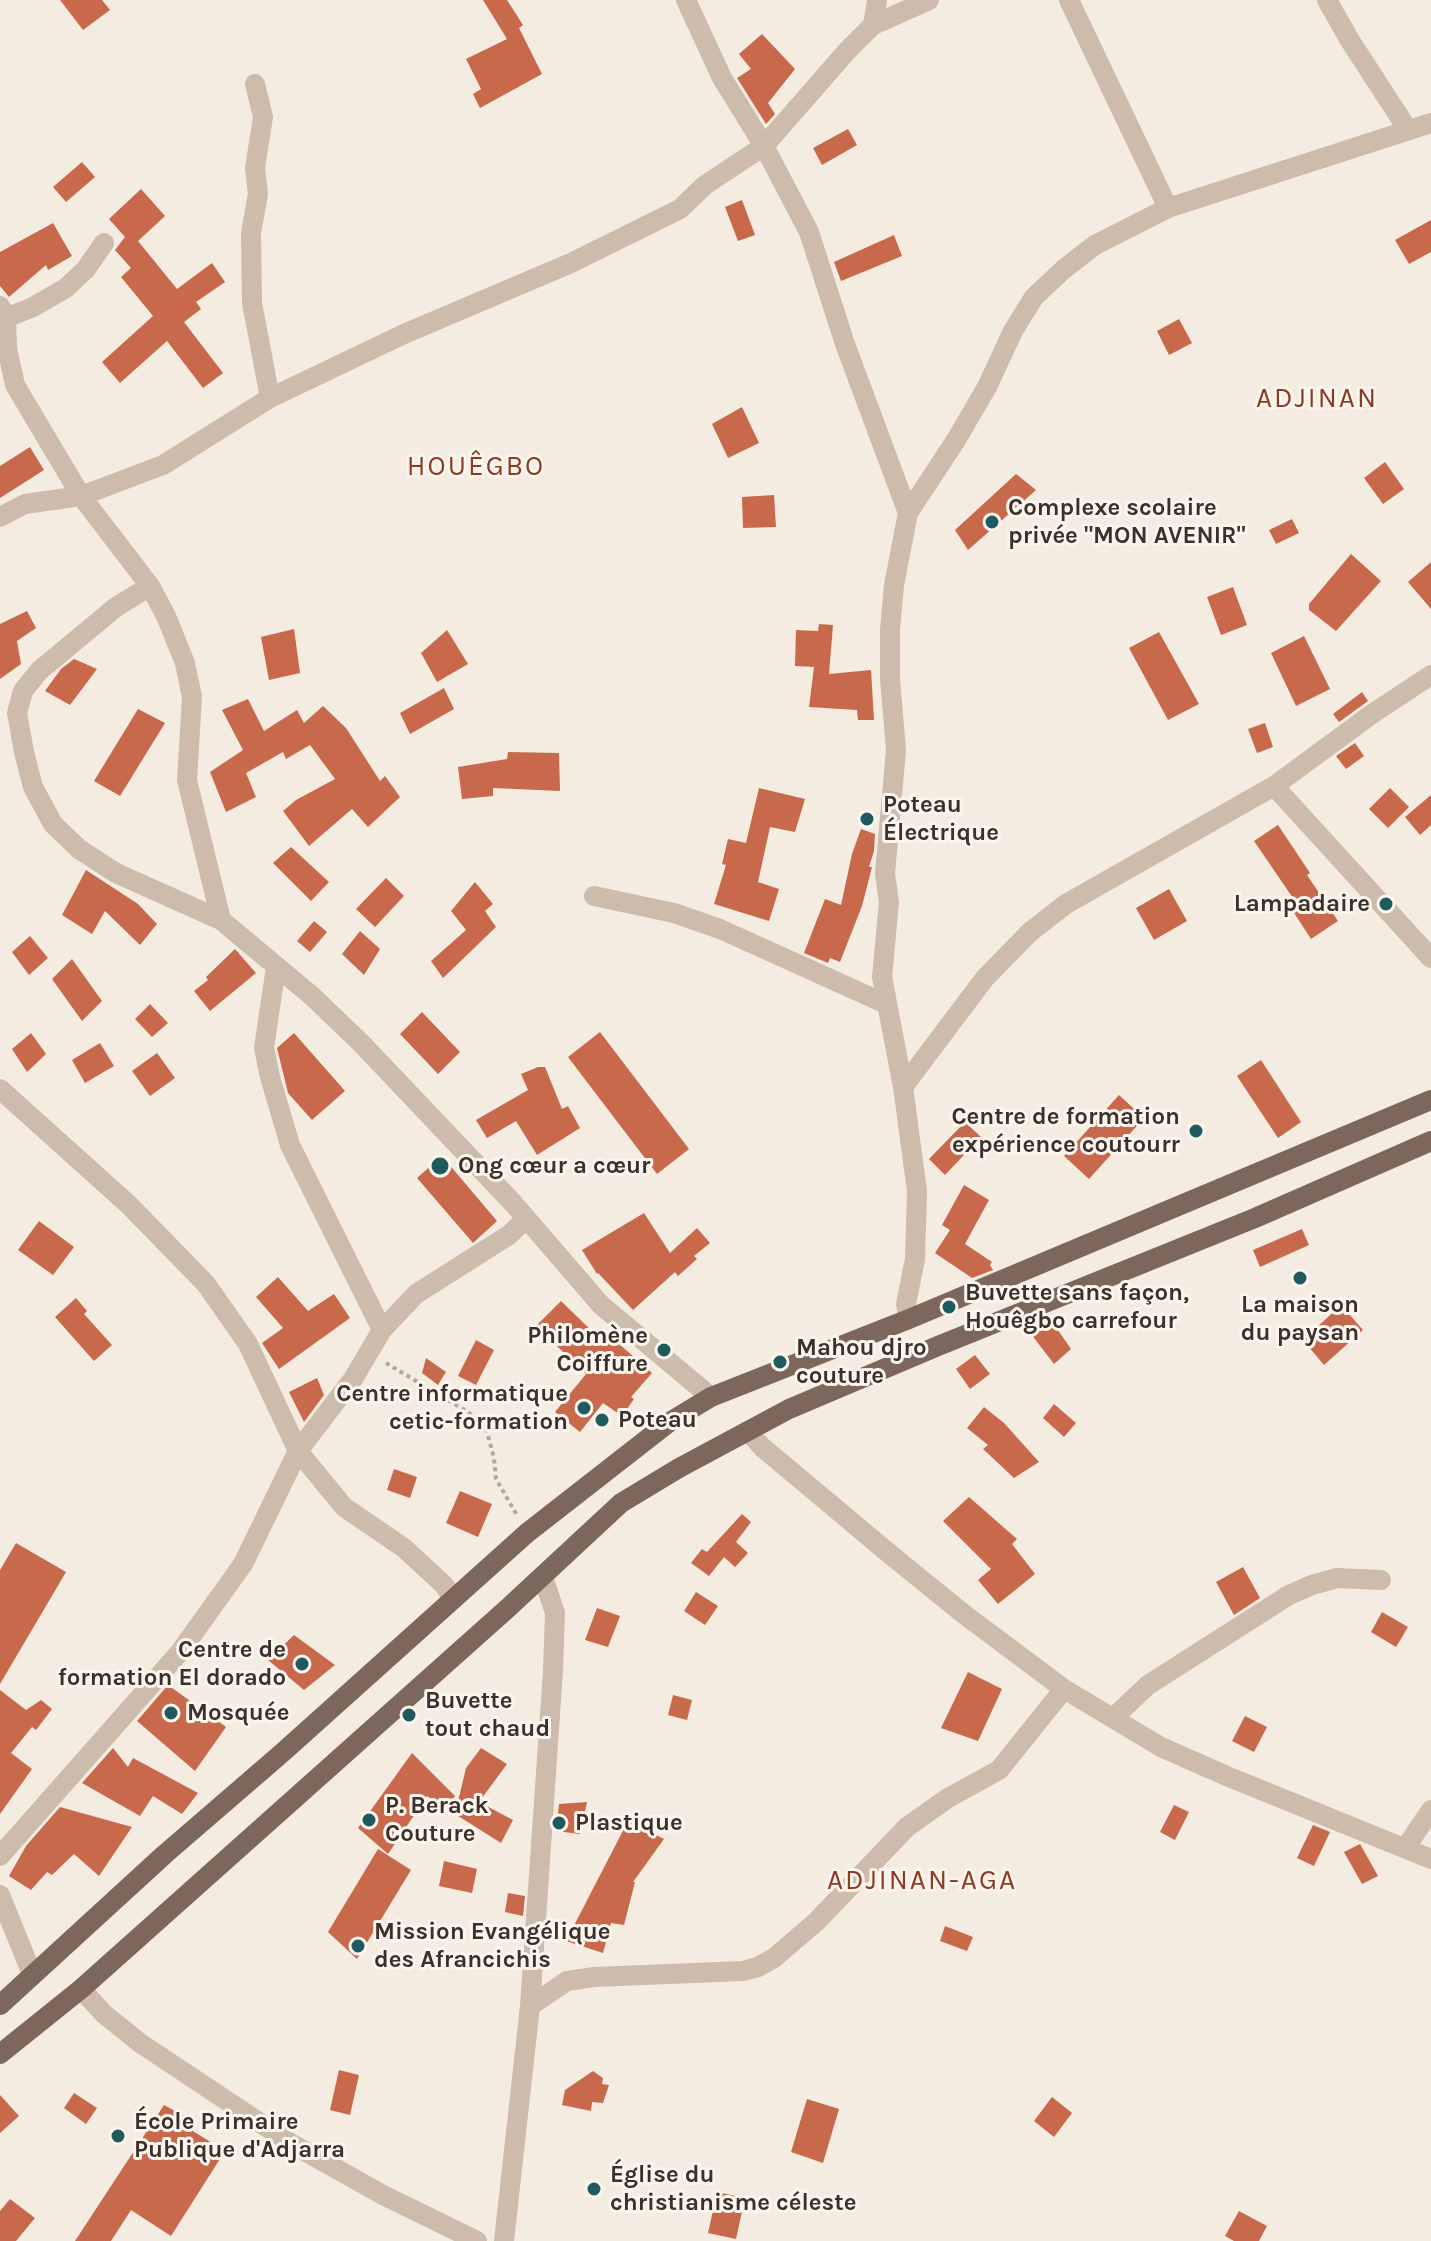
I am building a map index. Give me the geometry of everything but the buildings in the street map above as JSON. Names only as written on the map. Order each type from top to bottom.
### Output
[{"type":"main road","points":[[0,2005],[527,1533],[635,1446],[711,1397],[909,1319],[1431,1100]]},
{"type":"main road","points":[[0,2054],[81,1989],[543,1577],[621,1503],[789,1409],[1255,1218],[1431,1141]]},
{"type":"street","points":[[686,0],[722,78],[764,146],[809,232],[845,344],[908,513]]},
{"type":"street","points":[[873,25],[877,0]]},
{"type":"street","points":[[0,517],[25,504],[81,496],[163,465],[270,398],[404,334],[571,263],[680,209],[705,185],[764,146],[873,25],[929,0]]},
{"type":"street","points":[[1069,0],[1168,208]]},
{"type":"street","points":[[1327,0],[1408,130]]},
{"type":"street","points":[[255,84],[263,117],[255,168],[258,194],[251,233],[252,303],[270,398]]},
{"type":"street","points":[[909,1319],[906,1304],[915,1259],[917,1191],[903,1087],[882,977],[889,902],[885,874],[896,750],[890,679],[890,630],[894,585],[908,513],[987,387],[1013,331],[1034,297],[1095,245],[1168,208],[1431,123]]},
{"type":"street","points":[[104,243],[86,269],[66,288],[33,307],[3,312],[7,348],[15,385],[81,496],[150,586],[185,663],[192,697],[187,780],[221,920]]},
{"type":"street","points":[[150,586],[116,607],[39,671],[23,691],[17,713],[24,752],[33,787],[53,824],[79,849],[116,873],[221,920],[312,996],[361,1043],[526,1219],[601,1305],[711,1397]]},
{"type":"street","points":[[903,1087],[985,978],[1030,932],[1066,904],[1274,786],[1431,675]]},
{"type":"street","points":[[1274,786],[1431,958]]},
{"type":"street","points":[[594,896],[674,913],[720,929],[886,1004]]},
{"type":"street","points":[[276,967],[264,1048],[270,1077],[290,1145],[382,1330]]},
{"type":"street","points":[[0,1089],[129,1205],[206,1284],[248,1344],[298,1451],[344,1507],[404,1548],[444,1585],[453,1598]]},
{"type":"street","points":[[0,1856],[180,1652],[243,1564],[298,1451],[353,1379],[382,1330],[416,1294],[509,1235],[526,1219]]},
{"type":"street","points":[[748,1431],[762,1447],[953,1605],[1064,1689],[1161,1747],[1431,1859]]},
{"type":"street","points":[[504,2241],[530,2006],[555,1613],[543,1577]]},
{"type":"street","points":[[1113,1718],[1148,1685],[1289,1595],[1337,1578],[1381,1580]]},
{"type":"street","points":[[530,2006],[567,1981],[594,1977],[743,1971],[774,1958],[817,1921],[916,1819],[999,1770],[1064,1689]]},
{"type":"street","points":[[1406,1847],[1431,1810]]},
{"type":"street","points":[[0,1895],[32,1974]]},
{"type":"street","points":[[81,1989],[104,2014],[140,2043],[292,2144],[383,2195],[477,2241]]},
{"type":"path","points":[[369,1353],[468,1412],[486,1428],[496,1479],[527,1533]]},
{"type":"place","name":"Complexe scolaire privée \"MON AVENIR\"","points":[[992,522]]},
{"type":"place","name":"Poteau Électrique","points":[[867,819]]},
{"type":"place","name":"Lampadaire","points":[[1386,904]]},
{"type":"place","name":"Centre de formation expérience coutourr","points":[[1196,1131]]},
{"type":"place","name":"Ong cœur a cœur","points":[[440,1166]]},
{"type":"place","name":"La maison du paysan","points":[[1300,1278]]},
{"type":"place","name":"Buvette sans façon, Houêgbo carrefour","points":[[949,1307]]},
{"type":"place","name":"Philomène Coiffure","points":[[664,1350]]},
{"type":"place","name":"Mahou djro couture","points":[[780,1362]]},
{"type":"place","name":"Centre informatique cetic-formation","points":[[584,1408]]},
{"type":"place","name":"Poteau","points":[[602,1420]]},
{"type":"place","name":"Centre de formation El dorado","points":[[302,1664]]},
{"type":"place","name":"Mosquée","points":[[171,1713]]},
{"type":"place","name":"Buvette tout chaud","points":[[409,1715]]},
{"type":"place","name":"P. Berack Couture","points":[[369,1820]]},
{"type":"place","name":"Plastique","points":[[559,1823]]},
{"type":"place","name":"Mission Evangélique des Afrancichis","points":[[358,1946]]},
{"type":"place","name":"École Primaire Publique d'Adjarra","points":[[118,2136]]},
{"type":"place","name":"Église du christianisme céleste","points":[[594,2189]]},
{"type":"district","name":"ADJINAN","points":[[1317,399]]},
{"type":"district","name":"HOUÊGBO","points":[[476,467]]},
{"type":"district","name":"ADJINAN-AGA","points":[[922,1881]]}]
